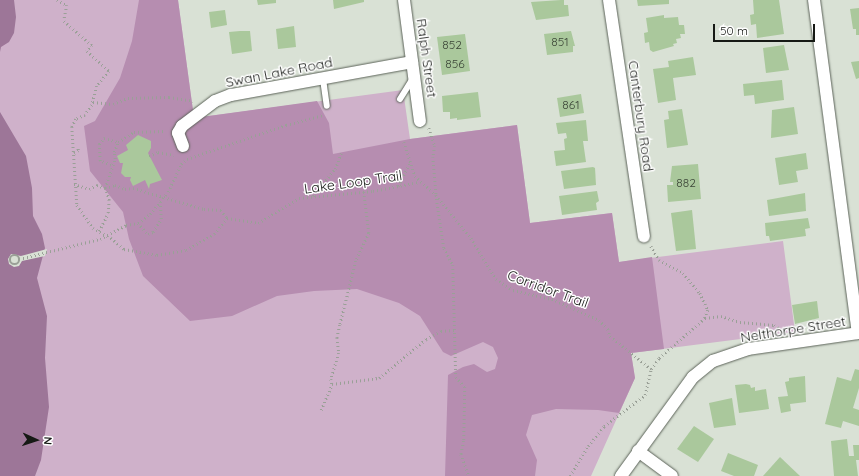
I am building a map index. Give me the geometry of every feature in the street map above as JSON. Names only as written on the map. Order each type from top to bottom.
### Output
[{"type":"street","name":"Ralph Street","points":[[404,0],[420,121]]},
{"type":"street","name":"Canterbury Road","points":[[609,0],[644,236]]},
{"type":"street","points":[[814,0],[859,333]]},
{"type":"street","name":"Swan Lake Road","points":[[178,134],[182,126],[206,106],[231,95],[412,62]]},
{"type":"street","points":[[178,134],[183,146]]},
{"type":"street","name":"Nelthorpe Street","points":[[621,476],[693,377],[713,361],[748,349],[859,333]]},
{"type":"street","points":[[638,451],[672,476]]},
{"type":"lane","points":[[400,99],[414,76]]},
{"type":"lane","points":[[323,79],[327,106]]},
{"type":"path","points":[[57,0],[67,5],[64,21],[92,45],[87,51],[109,71],[97,86],[93,102],[85,115],[76,119],[72,127],[74,184],[77,205],[81,213],[99,231],[124,249],[162,255],[192,248],[214,234],[227,218]]},
{"type":"path","points":[[93,102],[106,104],[128,98],[169,97],[200,102],[206,106]]},
{"type":"path","points":[[19,259],[107,236],[126,225],[138,223],[160,202],[185,162],[286,125],[325,115]]},
{"type":"path","points":[[420,121],[428,126],[435,146],[435,188],[441,217],[441,233],[444,248],[453,265],[456,377],[465,387],[462,454],[469,476]]},
{"type":"path","points":[[99,231],[108,213],[109,200],[105,188],[111,165],[115,159],[114,152],[118,142],[140,131],[166,131],[178,134]]},
{"type":"path","points":[[111,165],[100,161],[99,144],[104,138],[118,142]]},
{"type":"path","points":[[404,142],[410,162],[419,182]]},
{"type":"path","points":[[74,153],[78,150],[78,147]]},
{"type":"path","points":[[150,156],[158,152],[168,152],[185,162]]},
{"type":"path","points":[[312,197],[335,169],[341,152]]},
{"type":"path","points":[[398,186],[410,162]]},
{"type":"path","name":"Lake Loop Trail","points":[[74,184],[89,189],[97,185],[105,188],[115,186],[163,197],[204,209],[221,210],[227,218],[258,223],[293,201],[312,197],[364,192],[419,182],[436,195]]},
{"type":"path","points":[[321,410],[332,384],[331,379],[339,353],[337,338],[358,256],[369,233],[364,192]]},
{"type":"path","name":"Corridor Trail","points":[[436,195],[471,238],[490,272],[503,285],[552,299],[599,320],[608,329],[610,336],[651,369]]},
{"type":"path","points":[[138,223],[148,234],[153,232],[161,219],[160,202]]},
{"type":"path","points":[[570,476],[588,446],[604,426],[645,395],[651,369],[659,358],[705,318],[708,310],[700,293],[678,270],[659,260],[644,236]]},
{"type":"path","points":[[705,318],[721,316],[740,322],[774,325],[788,335],[790,343]]},
{"type":"path","points":[[332,384],[379,378],[390,372],[426,338],[441,331],[454,331]]},
{"type":"shaded area","points":[[0,0],[178,0],[194,118],[403,90],[410,139],[517,125],[530,223],[612,213],[619,262],[783,241],[795,332],[631,353],[635,378],[591,476],[0,476]]},
{"type":"shaded area","points":[[0,0],[14,0],[16,17],[14,33],[9,42],[1,47],[0,52]]},
{"type":"shaded area","points":[[139,0],[178,0],[194,118],[317,101],[329,123],[333,154],[410,139],[517,125],[530,223],[612,213],[619,262],[652,257],[664,349],[631,353],[635,378],[619,413],[598,410],[556,409],[532,415],[526,435],[537,460],[535,476],[445,476],[448,375],[463,367],[474,364],[487,372],[495,369],[498,358],[493,347],[483,342],[451,356],[443,352],[420,316],[399,303],[357,289],[314,291],[277,296],[232,316],[190,321],[143,276],[129,239],[123,212],[90,171],[84,126],[95,121],[120,78],[132,41]]},
{"type":"shaded area","points":[[0,112],[26,156],[32,188],[33,216],[42,234],[45,248],[37,278],[47,316],[45,358],[49,407],[41,460],[35,476],[0,476]]},
{"type":"pier","points":[[47,249],[45,256],[22,261],[19,266],[14,267],[9,264],[8,259],[11,254],[21,256]]},
{"type":"building","points":[[257,0],[276,0],[276,3],[258,5]]},
{"type":"building","points":[[333,0],[364,0],[364,2],[334,9]]},
{"type":"building","points":[[564,0],[564,5],[568,5],[569,16],[536,20],[531,2]]},
{"type":"building","points":[[637,0],[669,0],[669,4],[638,6]]},
{"type":"building","points":[[753,0],[779,0],[784,34],[757,38],[756,24],[751,25],[750,15],[754,14]]},
{"type":"building","points":[[859,8],[859,35],[856,35],[856,29],[853,29],[850,9]]},
{"type":"building","points":[[225,10],[227,25],[211,28],[209,12]]},
{"type":"building","points":[[664,15],[664,18],[678,17],[679,25],[684,25],[685,34],[680,34],[681,38],[676,39],[677,43],[673,44],[674,46],[653,52],[650,50],[649,42],[645,43],[644,33],[648,32],[646,18]]},
{"type":"building","points":[[294,26],[296,47],[278,49],[276,29]]},
{"type":"building","points":[[250,31],[252,51],[232,54],[229,32]]},
{"type":"building","points":[[571,31],[575,46],[573,46],[573,52],[547,55],[544,34]]},
{"type":"building","points":[[465,34],[470,71],[442,75],[437,37]]},
{"type":"building","points":[[784,45],[789,70],[766,73],[763,48]]},
{"type":"building","points":[[693,57],[696,75],[673,78],[676,100],[658,103],[653,69],[669,67],[668,61]]},
{"type":"building","points":[[859,61],[859,78],[856,79],[851,62]]},
{"type":"building","points":[[782,80],[784,100],[755,104],[754,95],[744,96],[743,84]]},
{"type":"building","points":[[478,92],[481,117],[457,120],[457,118],[450,119],[450,112],[443,112],[442,96]]},
{"type":"building","points":[[581,94],[584,113],[560,117],[557,98]]},
{"type":"building","points":[[794,107],[798,134],[771,138],[772,110]]},
{"type":"building","points":[[682,109],[688,145],[667,148],[664,120],[669,119],[668,111]]},
{"type":"building","points":[[586,120],[588,141],[583,141],[586,162],[556,166],[554,151],[565,150],[564,139],[567,138],[566,133],[558,134],[556,123]]},
{"type":"building","points":[[138,135],[151,141],[151,148],[148,153],[162,180],[150,184],[149,189],[145,180],[133,186],[130,180],[131,177],[125,177],[121,173],[123,163],[120,163],[117,156],[128,150],[126,145]]},
{"type":"building","points":[[806,153],[808,169],[796,171],[798,182],[779,185],[775,158]]},
{"type":"building","points":[[698,164],[701,199],[668,202],[667,185],[673,185],[673,182],[670,182],[672,166]]},
{"type":"building","points":[[595,168],[596,185],[564,189],[561,171]]},
{"type":"building","points":[[597,191],[599,201],[596,203],[597,210],[562,215],[559,196]]},
{"type":"building","points":[[805,193],[806,211],[769,216],[767,200]]},
{"type":"building","points":[[692,210],[696,249],[676,251],[671,213]]},
{"type":"building","points":[[808,218],[810,228],[805,229],[806,236],[770,241],[769,236],[766,236],[765,223]]},
{"type":"building","points":[[817,301],[819,318],[795,324],[792,305]]},
{"type":"building","points":[[855,369],[859,370],[859,388],[853,408],[859,410],[859,426],[843,421],[841,428],[825,424],[837,377],[851,381]]},
{"type":"building","points":[[805,376],[806,402],[790,404],[791,411],[781,413],[778,397],[788,396],[785,382],[789,381],[789,378]]},
{"type":"building","points":[[735,385],[750,385],[751,388],[755,387],[755,391],[766,389],[769,409],[739,413]]},
{"type":"building","points":[[732,398],[736,425],[714,428],[709,403]]},
{"type":"building","points":[[694,426],[714,439],[698,462],[677,449]]},
{"type":"building","points":[[847,439],[849,456],[854,456],[853,445],[859,445],[859,460],[856,460],[858,476],[834,476],[831,441]]},
{"type":"building","points":[[728,453],[758,465],[754,476],[734,476],[721,471]]},
{"type":"building","points":[[780,457],[800,476],[763,476]]}]
